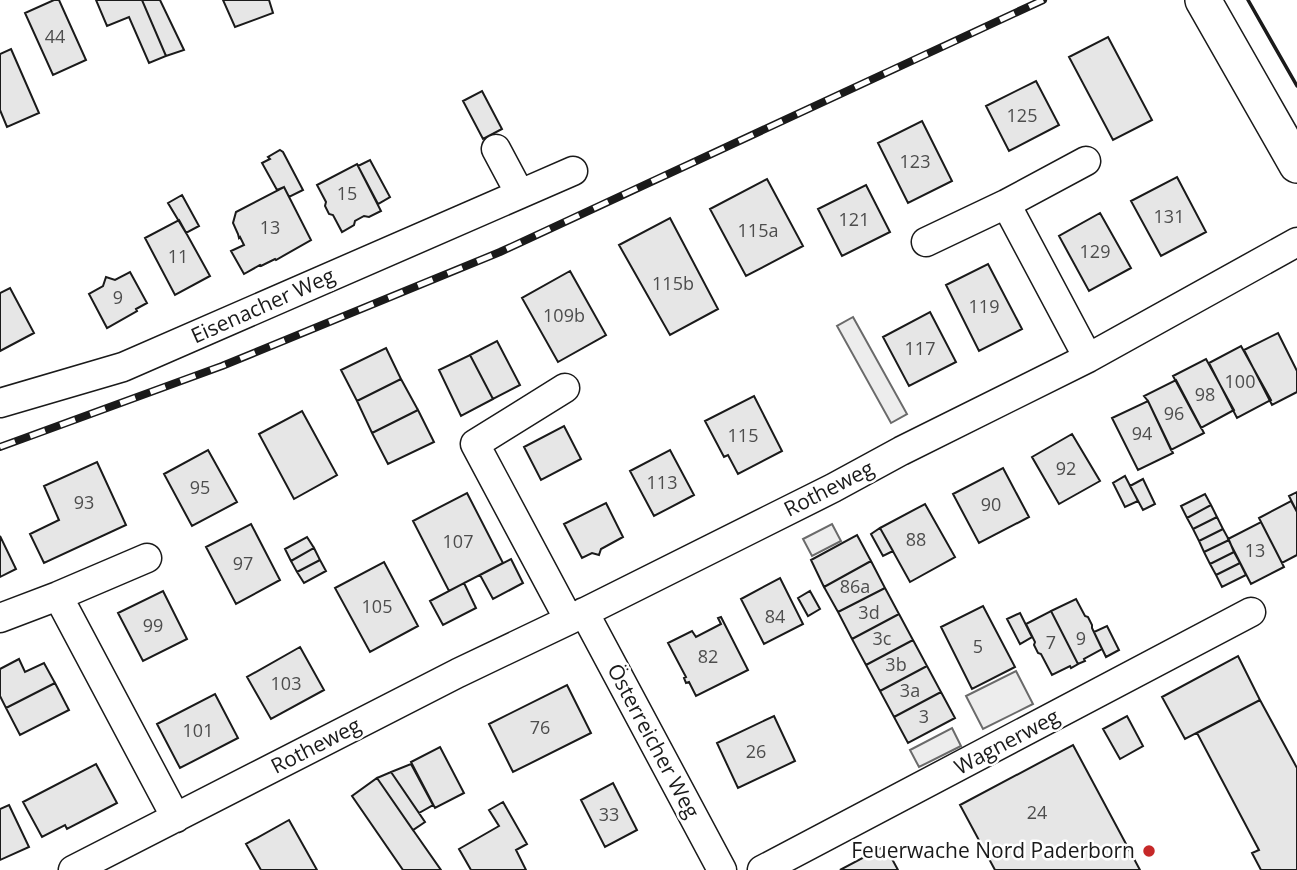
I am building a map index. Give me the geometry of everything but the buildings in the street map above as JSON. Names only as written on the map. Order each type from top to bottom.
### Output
[{"type":"street","points":[[1203,0],[1297,165]]},
{"type":"street","points":[[496,149],[520,194]]},
{"type":"street","points":[[926,242],[1006,204],[1086,161]]},
{"type":"street","name":"Eisenacher Weg","points":[[0,403],[123,367],[573,171]]},
{"type":"street","points":[[1006,204],[1088,358]]},
{"type":"street","name":"Rotheweg","points":[[73,870],[458,673],[833,488],[1088,358],[1297,242]]},
{"type":"street","points":[[565,388],[475,443],[577,616]]},
{"type":"street","points":[[0,618],[147,558]]},
{"type":"street","points":[[58,596],[176,818]]},
{"type":"street","name":"Wagnerweg","points":[[762,870],[1251,612]]},
{"type":"street","name":"Österreicher Weg","points":[[577,616],[722,870]]},
{"type":"shaded area","points":[[853,317],[907,414],[891,423],[837,326]]},
{"type":"shaded area","points":[[832,524],[841,541],[812,556],[803,539]]},
{"type":"shaded area","points":[[1016,671],[1033,704],[983,729],[966,696]]},
{"type":"shaded area","points":[[952,728],[961,746],[919,767],[910,750]]},
{"type":"railway","points":[[0,447],[222,366],[500,252],[1043,0]]},
{"type":"wall","points":[[1248,0],[1297,86]]},
{"type":"place","name":"Feuerwache Nord Paderborn","points":[[1149,851]]}]
